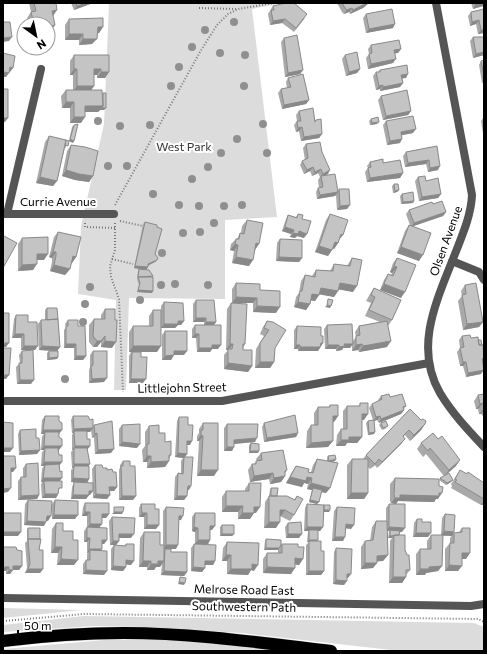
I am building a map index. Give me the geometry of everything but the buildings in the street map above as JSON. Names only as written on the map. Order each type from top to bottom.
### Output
[{"type":"highway","points":[[3,641],[48,636],[125,633],[198,637],[331,651]]},
{"type":"street","name":"Olsen Avenue","points":[[436,3],[472,195],[468,217],[432,318],[428,334],[429,363],[433,377],[447,403],[484,447]]},
{"type":"street","points":[[5,214],[40,69]]},
{"type":"street","name":"Currie Avenue","points":[[5,214],[114,211]]},
{"type":"street","points":[[452,260],[480,272],[484,280]]},
{"type":"street","name":"Littlejohn Street","points":[[3,401],[222,401],[429,363]]},
{"type":"street","name":"Melrose Road East","points":[[3,598],[463,606],[484,604]]},
{"type":"path","points":[[199,8],[238,9],[274,3]]},
{"type":"path","points":[[114,211],[115,202],[200,52],[217,25],[228,14],[238,9]]},
{"type":"path","points":[[122,393],[119,299],[110,277],[116,240],[115,219],[143,226]]},
{"type":"path","points":[[85,220],[85,227],[115,228]]},
{"type":"path","points":[[112,260],[133,264]]},
{"type":"path","name":"Southwestern Path","points":[[3,621],[84,614],[478,619],[484,622]]},
{"type":"green space","name":"West Park","points":[[109,3],[283,3],[252,9],[277,217],[225,220],[225,299],[129,298],[126,390],[114,390],[116,300],[78,294],[81,226],[104,124]]},
{"type":"green space","points":[[3,608],[82,610],[3,618]]},
{"type":"green space","points":[[84,616],[474,623],[484,627],[484,651],[400,651],[241,633],[149,627],[95,626],[3,632],[3,625]]},
{"type":"green space","points":[[104,640],[189,640],[285,651],[3,651],[3,649]]}]
